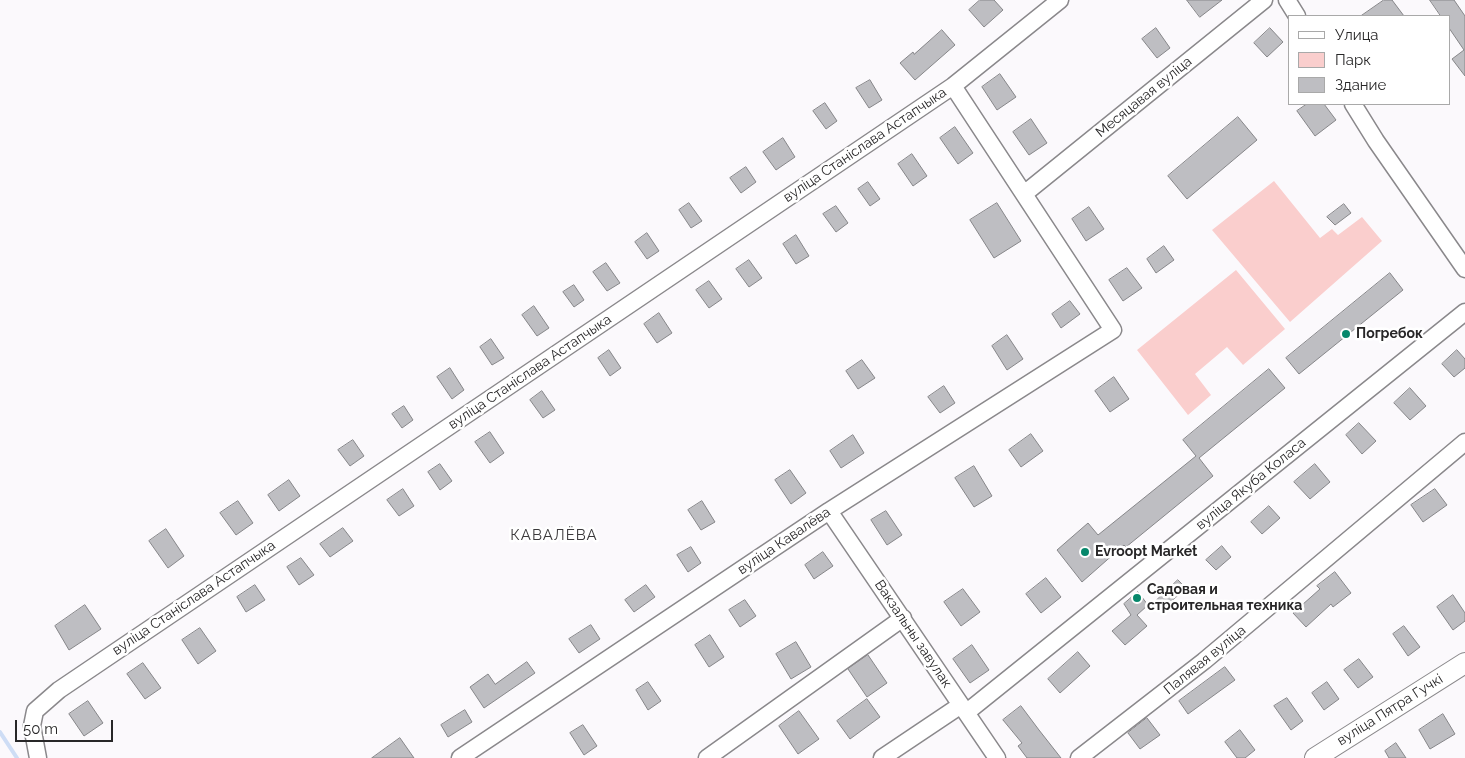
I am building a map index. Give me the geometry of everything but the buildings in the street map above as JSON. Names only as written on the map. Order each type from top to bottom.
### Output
[{"type":"street","name":"вуліца Станіслава Астапчыка","points":[[38,758],[32,726],[35,711],[59,690],[953,86],[1060,0]]},
{"type":"street","name":"Месяцавая вуліца","points":[[1024,194],[1264,0]]},
{"type":"street","points":[[1287,0],[1296,15]]},
{"type":"street","points":[[953,86],[1024,194]]},
{"type":"street","points":[[1354,105],[1465,269]]},
{"type":"street","name":"вуліца Кавалёва","points":[[460,758],[829,511],[1113,330],[1024,194]]},
{"type":"street","name":"вуліца Якуба Коласа","points":[[882,758],[964,708],[1465,312]]},
{"type":"street","name":"Палявая вуліца","points":[[1079,758],[1204,662],[1465,442]]},
{"type":"street","name":"Вакзальны завулак","points":[[829,511],[997,758]]},
{"type":"street","points":[[707,758],[903,618]]},
{"type":"street","name":"вуліца Пятра Гучкі","points":[[1315,758],[1465,663]]},
{"type":"green space","points":[[1274,181],[1320,238],[1332,229],[1338,235],[1362,217],[1382,241],[1290,322],[1212,230]]},
{"type":"green space","points":[[1236,270],[1285,329],[1243,365],[1227,347],[1195,374],[1211,395],[1188,415],[1137,350]]},
{"type":"waterway","points":[[0,732],[17,758]]},
{"type":"place","name":"Погребок","points":[[1346,334]]},
{"type":"place","name":"Evroopt Market","points":[[1085,552]]},
{"type":"place","name":"Садовая и строительная техника","points":[[1137,598]]},
{"type":"district","name":"КАВАЛЁВА","points":[[554,535]]}]
